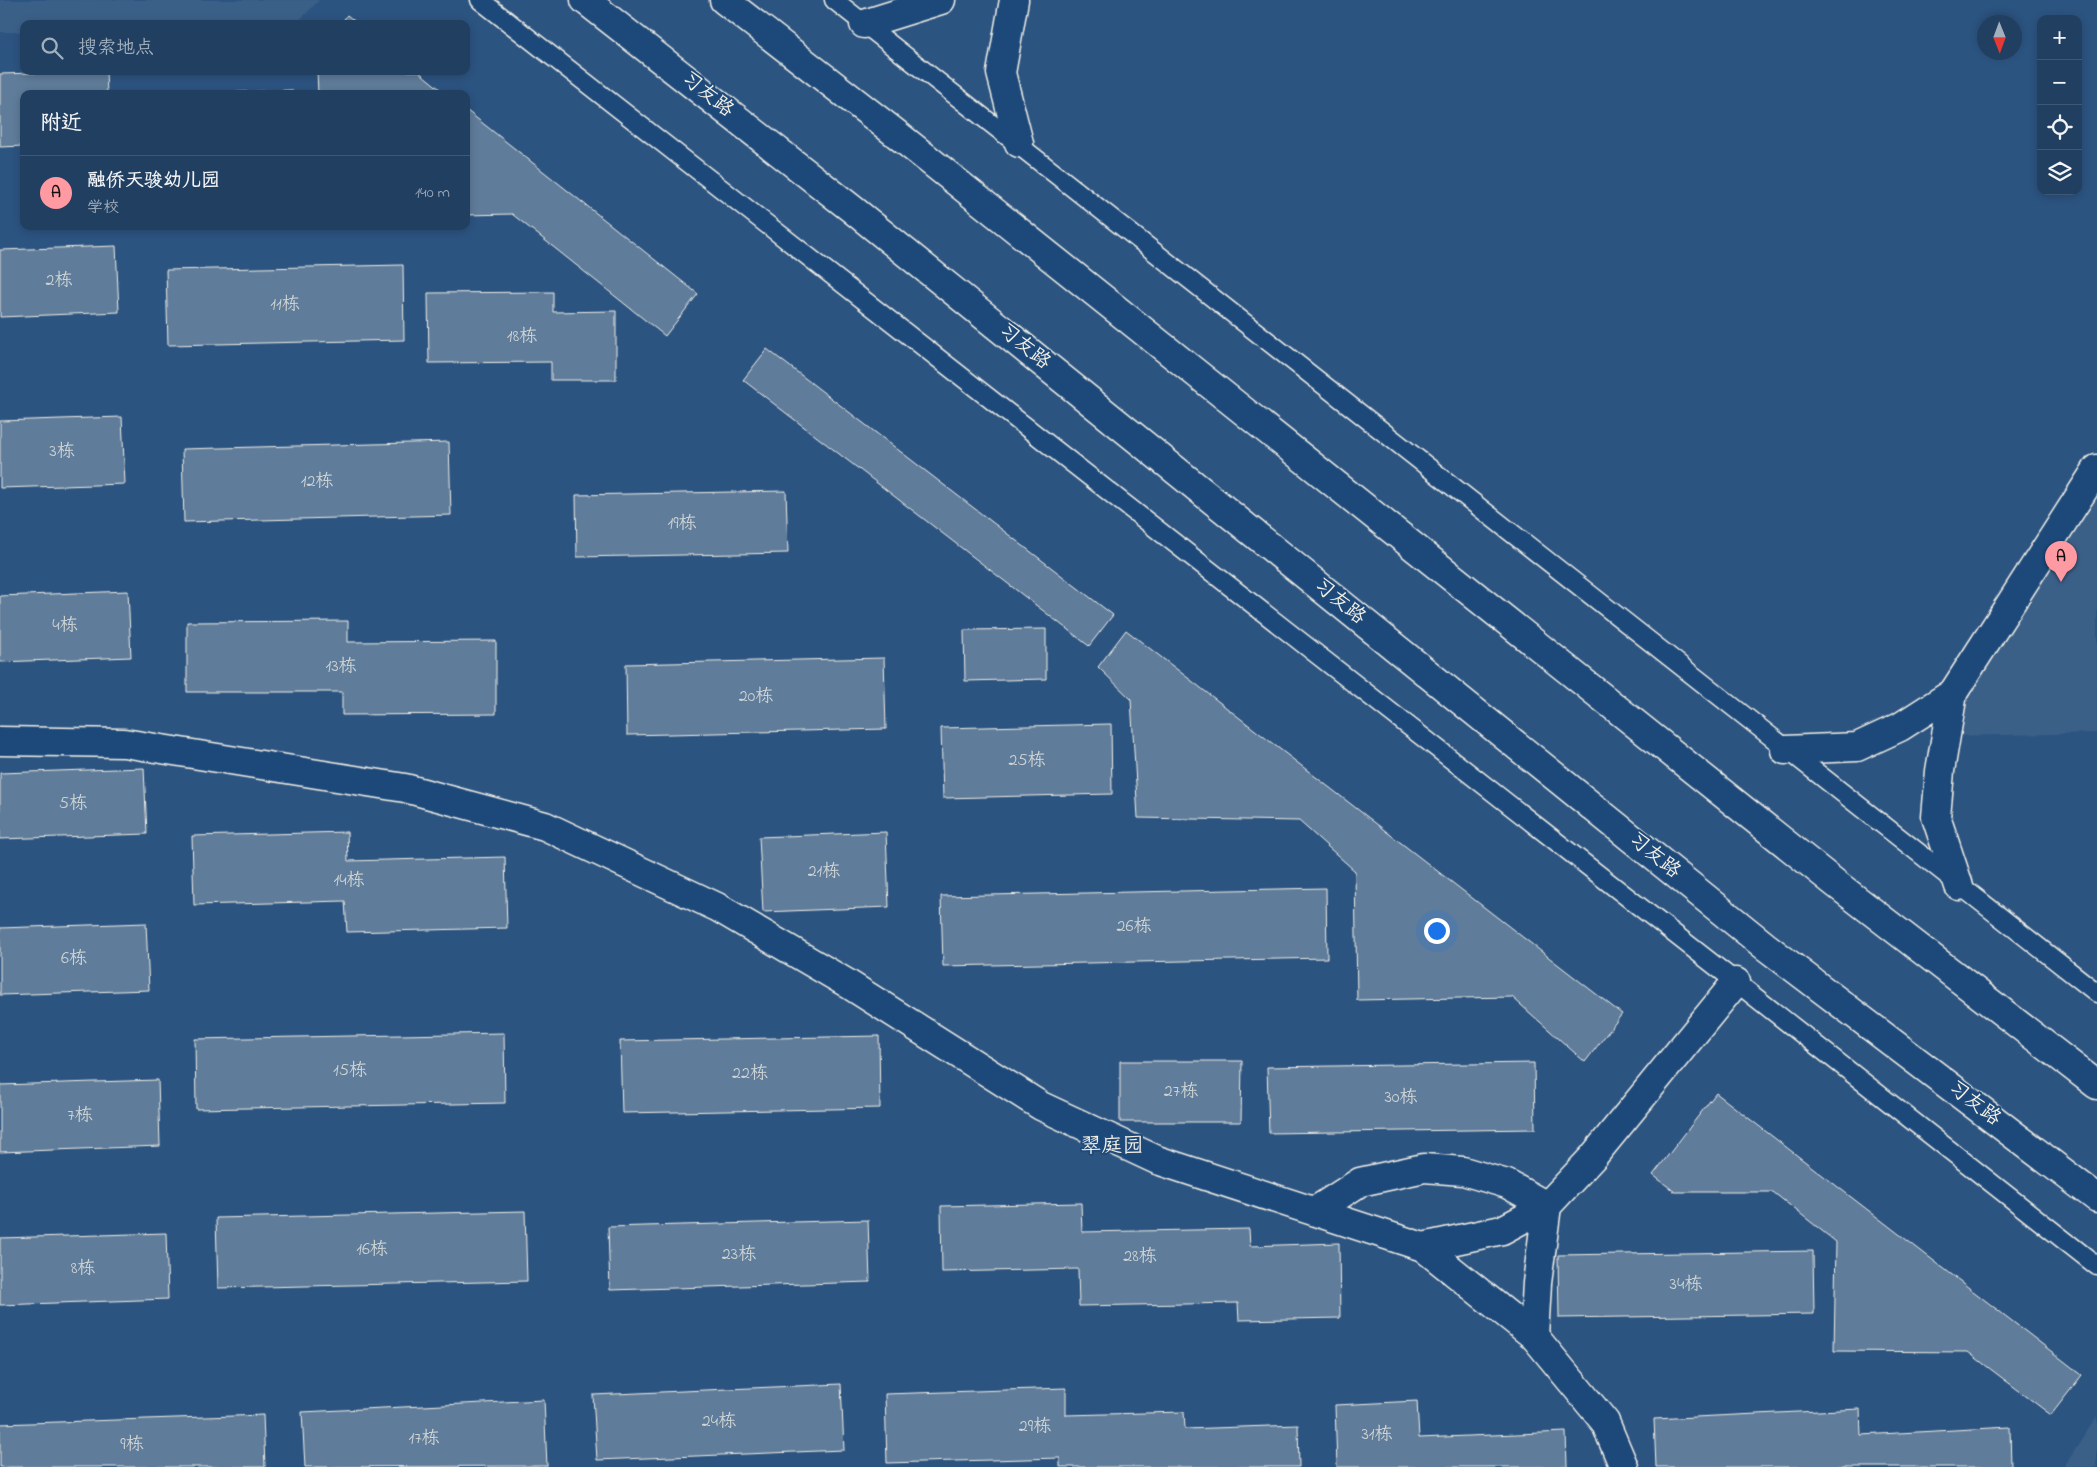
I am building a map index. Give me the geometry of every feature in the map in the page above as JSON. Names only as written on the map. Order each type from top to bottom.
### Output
[{"type":"main road","name":"习友路","points":[[585,0],[852,209],[1765,946],[2097,1198]]},
{"type":"main road","points":[[724,0],[894,132],[1835,883],[2097,1085]]},
{"type":"main road","points":[[864,24],[941,0]]},
{"type":"main road","points":[[1014,0],[1001,74],[1019,143]]},
{"type":"main road","points":[[1959,886],[1936,817],[1940,771],[1953,693],[2097,469]]},
{"type":"main road","points":[[1785,750],[1857,747],[1900,727],[1953,693]]},
{"type":"main road","points":[[0,741],[124,743],[405,788],[546,826],[717,907],[845,982],[1041,1106],[1157,1160],[1423,1247],[1534,1336],[1605,1422],[1624,1467]]},
{"type":"main road","points":[[1423,1247],[1502,1230],[1547,1206],[1592,1158],[1736,982]]},
{"type":"main road","points":[[1315,1211],[1360,1182],[1424,1168],[1463,1171],[1507,1184],[1547,1206]]},
{"type":"main road","points":[[1534,1336],[1537,1283],[1547,1206]]},
{"type":"lane","points":[[480,0],[2097,1266]]},
{"type":"lane","points":[[834,0],[1019,143],[1785,750],[2097,993]]},
{"type":"shaded area","points":[[0,0],[319,0],[300,20],[20,20],[20,32],[0,32]]},
{"type":"shaded area","points":[[2097,470],[2097,733],[1946,736],[1953,693]]},
{"type":"shaded area","points":[[2097,1416],[2097,1467],[2064,1467]]},
{"type":"building","points":[[347,15],[353,20],[344,20]]},
{"type":"building","points":[[0,74],[106,75],[107,90],[20,90],[20,146],[0,147]]},
{"type":"building","points":[[317,75],[423,75],[441,90],[318,90]]},
{"type":"building","points":[[470,113],[698,294],[665,336],[512,214],[470,215]]},
{"type":"building","points":[[116,246],[119,312],[0,317],[0,250]]},
{"type":"building","points":[[403,265],[404,340],[168,345],[166,270]]},
{"type":"building","points":[[553,292],[553,312],[616,311],[616,380],[551,380],[551,362],[429,363],[428,293]]},
{"type":"building","points":[[767,349],[1113,615],[1089,646],[743,380]]},
{"type":"building","points":[[122,417],[125,484],[0,488],[0,421]]},
{"type":"building","points":[[449,442],[451,515],[184,522],[182,449]]},
{"type":"building","points":[[786,491],[788,553],[577,557],[576,495]]},
{"type":"building","points":[[128,591],[131,657],[0,662],[0,596]]},
{"type":"building","points":[[348,621],[348,642],[496,641],[496,714],[342,715],[342,692],[187,692],[187,622]]},
{"type":"building","points":[[1046,629],[1046,679],[965,681],[964,630]]},
{"type":"building","points":[[1126,630],[1622,1014],[1585,1062],[1512,997],[1357,1000],[1355,871],[1299,821],[1138,818],[1131,699],[1098,667]]},
{"type":"building","points":[[884,658],[886,729],[627,735],[626,664]]},
{"type":"building","points":[[1111,724],[1112,794],[943,798],[941,728]]},
{"type":"building","points":[[144,768],[147,834],[0,839],[0,773]]},
{"type":"building","points":[[347,832],[348,861],[505,857],[507,928],[347,932],[345,901],[194,905],[192,836]]},
{"type":"building","points":[[886,832],[889,907],[763,912],[759,837]]},
{"type":"building","points":[[1326,888],[1327,958],[943,966],[941,896]]},
{"type":"building","points":[[146,923],[149,990],[0,995],[0,928]]},
{"type":"building","points":[[504,1033],[505,1103],[196,1109],[195,1039]]},
{"type":"building","points":[[879,1036],[880,1108],[622,1113],[620,1041]]},
{"type":"building","points":[[1120,1061],[1242,1061],[1241,1122],[1120,1122]]},
{"type":"building","points":[[1534,1063],[1535,1129],[1269,1133],[1267,1067]]},
{"type":"building","points":[[158,1080],[160,1146],[0,1152],[0,1085]]},
{"type":"building","points":[[1716,1093],[2082,1375],[2051,1415],[1968,1352],[1834,1351],[1836,1242],[1773,1192],[1675,1192],[1653,1175]]},
{"type":"building","points":[[1081,1203],[1082,1232],[1249,1229],[1250,1246],[1339,1243],[1340,1318],[1239,1320],[1238,1303],[1079,1306],[1078,1269],[942,1272],[941,1206]]},
{"type":"building","points":[[525,1211],[527,1281],[218,1288],[216,1218]]},
{"type":"building","points":[[868,1220],[870,1282],[610,1290],[608,1227]]},
{"type":"building","points":[[166,1233],[168,1299],[0,1305],[0,1238]]},
{"type":"building","points":[[1813,1251],[1814,1314],[1559,1318],[1558,1255]]},
{"type":"building","points":[[841,1384],[844,1450],[597,1460],[593,1395]]},
{"type":"building","points":[[1066,1388],[1066,1415],[1184,1412],[1185,1429],[1298,1425],[1299,1467],[1060,1467],[1060,1458],[887,1463],[885,1394]]},
{"type":"building","points":[[544,1400],[547,1466],[305,1467],[302,1412]]},
{"type":"building","points":[[1417,1401],[1419,1438],[1566,1432],[1567,1467],[1337,1467],[1335,1405]]},
{"type":"building","points":[[1860,1409],[1861,1435],[2010,1427],[2011,1467],[1656,1467],[1654,1419]]},
{"type":"building","points":[[263,1415],[265,1467],[0,1467],[0,1424]]},
{"type":"place","name":"融侨天骏幼儿园","points":[[2061,582]]},
{"type":"district","name":"翠庭园","points":[[1112,1147]]}]
